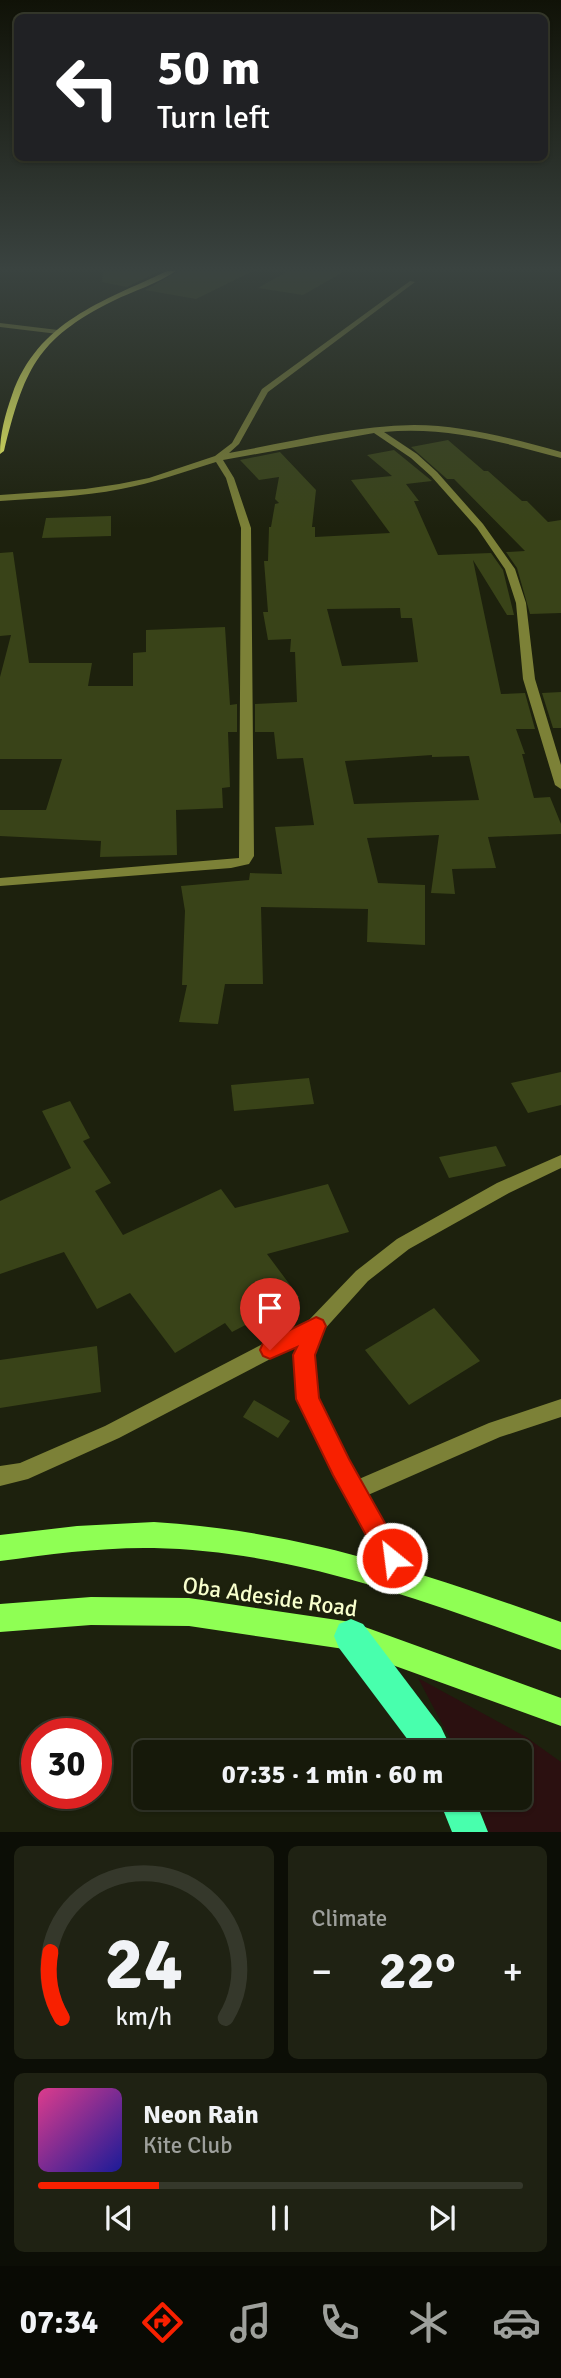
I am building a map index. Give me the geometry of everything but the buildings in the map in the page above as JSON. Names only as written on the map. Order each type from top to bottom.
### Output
[{"type":"highway","points":[[351,1636],[429,1740]]},
{"type":"highway","points":[[461,1810],[470,1832]]},
{"type":"main road","points":[[0,451],[4,423],[24,372],[35,356]]},
{"type":"main road","points":[[0,1548],[154,1535],[250,1544],[321,1558],[404,1580],[561,1636]]},
{"type":"main road","name":"Oba Adeside Road","points":[[0,1618],[90,1611],[189,1612],[351,1636],[561,1712]]},
{"type":"street","points":[[218,458],[235,444],[265,391],[312,356]]},
{"type":"street","points":[[0,498],[119,487],[151,480],[218,458],[376,431],[413,428],[488,435],[561,455]]},
{"type":"street","points":[[376,431],[414,456],[434,474],[480,526],[510,569],[521,603],[529,679],[561,785]]},
{"type":"street","points":[[0,882],[231,864],[244,861],[247,856],[246,528],[230,478],[218,458]]},
{"type":"street","points":[[0,1476],[21,1472],[112,1432],[316,1326],[362,1276],[403,1244],[503,1188],[561,1161]]},
{"type":"street","points":[[316,1326],[304,1355],[307,1399],[404,1580]]},
{"type":"street","points":[[355,1491],[496,1429],[561,1408]]},
{"type":"shaded area","points":[[418,1678],[530,1740],[451,1740]]},
{"type":"shaded area","points":[[532,1741],[561,1762],[561,1832],[488,1832],[480,1810],[532,1810]]},
{"type":"route","points":[[270,1350],[316,1326],[304,1355],[307,1399],[392,1558]]}]
